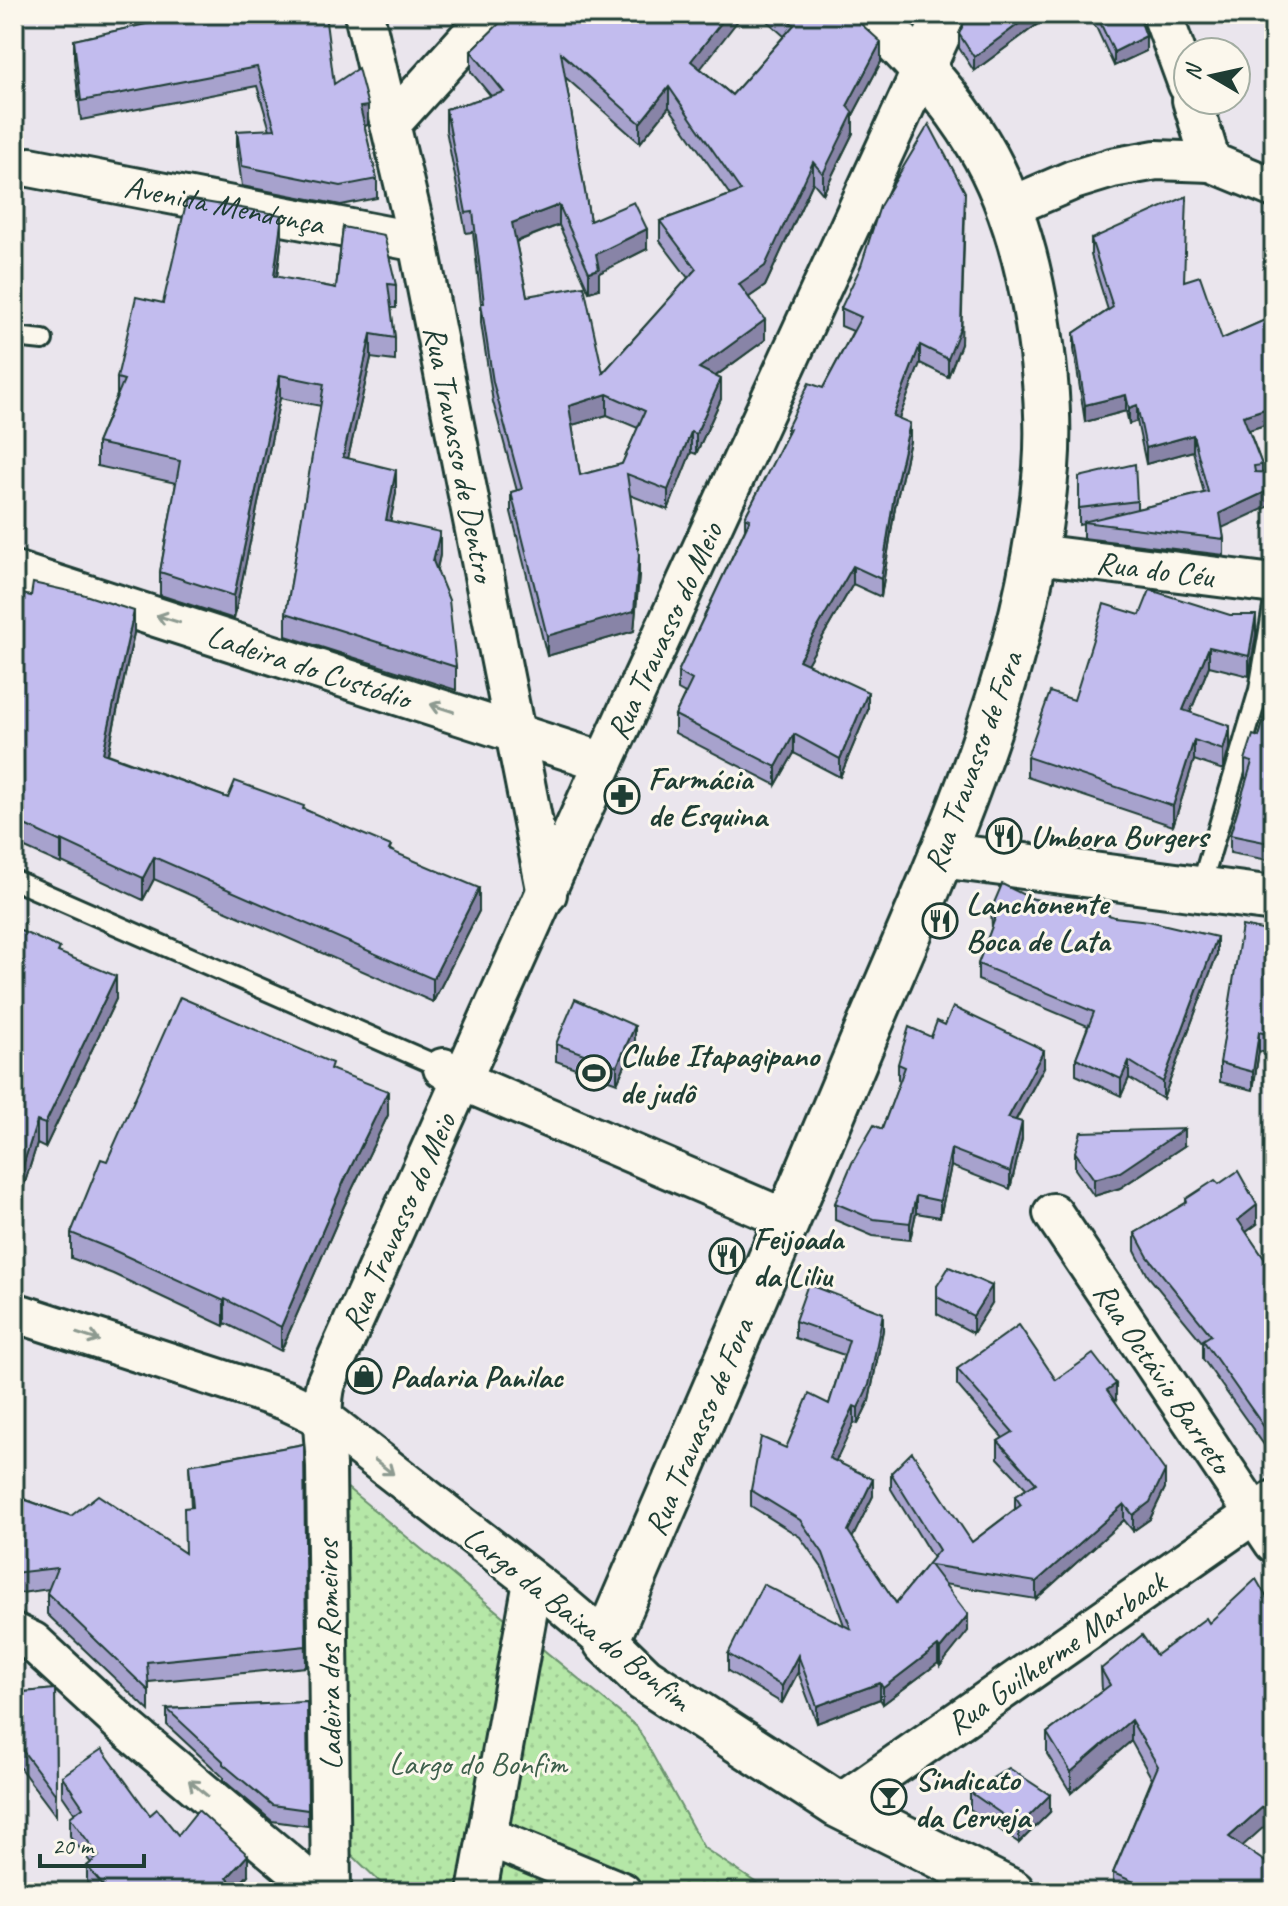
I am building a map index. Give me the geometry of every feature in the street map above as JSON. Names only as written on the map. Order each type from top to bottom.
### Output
[{"type":"main road","name":"Rua Travasso de Fora","points":[[606,1642],[941,855],[992,724],[1019,633],[1036,554],[1047,464],[1045,370],[1033,292],[1010,207],[977,141],[923,67],[870,14]]},
{"type":"main road","points":[[923,67],[947,14]]},
{"type":"main road","points":[[941,855],[1274,899]]},
{"type":"main road","name":"Largo da Baixa do Bonfim","points":[[606,1642],[644,1679],[838,1805],[1012,1892]]},
{"type":"street","name":"Rua Travasso de Dentro","points":[[364,14],[418,242],[547,894]]},
{"type":"street","points":[[390,125],[490,14]]},
{"type":"street","points":[[1162,14],[1172,41]]},
{"type":"street","name":"Rua Travasso do Meio","points":[[323,1418],[326,1383],[453,1075],[547,894],[604,762],[923,67]]},
{"type":"street","points":[[1197,116],[1211,162]]},
{"type":"street","points":[[1010,207],[1073,180],[1112,168],[1156,160],[1211,162],[1274,188]]},
{"type":"street","name":"Avenida Mendonça","points":[[30,167],[418,242]]},
{"type":"street","name":"Rua do Céu","points":[[1036,554],[1274,584]]},
{"type":"street","name":"Ladeira do Custódio","points":[[14,571],[604,762]]},
{"type":"street","points":[[453,1075],[788,1220]]},
{"type":"street","name":"Rua Octávio Barreto","points":[[1053,1213],[1268,1519]]},
{"type":"street","name":"Largo da Baixa do Bonfim","points":[[14,1312],[285,1400],[323,1418],[606,1642]]},
{"type":"street","name":"Ladeira dos Romeiros","points":[[323,1418],[331,1892]]},
{"type":"street","name":"Rua Guilherme Marback","points":[[838,1805],[1268,1519]]},
{"type":"street","points":[[477,1892],[533,1582]]},
{"type":"street","points":[[14,1633],[33,1642],[123,1725],[322,1892]]},
{"type":"street","points":[[487,1836],[622,1892]]},
{"type":"lane","points":[[14,337],[43,340]]},
{"type":"lane","points":[[1200,889],[1259,690],[1274,601]]},
{"type":"lane","points":[[14,880],[453,1075]]},
{"type":"green space","name":"Largo do Bonfim","points":[[339,1481],[637,1727],[704,1848],[770,1892],[390,1892],[351,1854]]},
{"type":"building","points":[[191,14],[325,14],[334,84],[358,68],[368,106],[360,107],[377,179],[341,186],[242,166],[237,131],[275,129],[257,67],[81,101],[74,40]]},
{"type":"building","points":[[509,14],[728,14],[691,61],[732,95],[794,25],[781,14],[850,14],[881,42],[847,106],[853,113],[823,174],[813,162],[765,266],[739,284],[765,320],[699,368],[721,379],[696,434],[691,432],[668,490],[627,474],[639,555],[634,611],[547,636],[511,492],[522,489],[493,382],[481,303],[484,303],[473,212],[466,213],[446,109],[504,92],[471,51]],"holes":[[[561,53],[640,123],[669,87],[741,191],[660,221],[696,269],[603,373],[584,286],[527,296],[512,223],[559,205],[589,272],[599,269],[596,254],[647,229],[634,202],[590,221]],[[607,394],[645,411],[622,464],[580,475],[569,406]]]},
{"type":"building","points":[[968,14],[1032,14],[974,57],[959,34]]},
{"type":"building","points":[[1096,14],[1138,14],[1146,36],[1114,52]]},
{"type":"building","points":[[929,124],[965,192],[961,326],[948,359],[920,345],[893,416],[910,423],[895,489],[881,579],[853,566],[799,660],[868,692],[840,759],[794,734],[776,767],[675,715],[692,680],[678,672],[750,519],[745,517],[790,429],[787,428],[809,383],[823,388],[861,317],[841,308],[861,266],[880,206]]},
{"type":"building","points":[[1187,196],[1184,281],[1200,276],[1222,339],[1274,316],[1274,406],[1243,416],[1262,465],[1254,466],[1255,472],[1274,473],[1274,488],[1220,513],[1224,539],[1083,522],[1208,492],[1193,435],[1146,448],[1137,405],[1129,408],[1126,395],[1085,405],[1074,333],[1113,307],[1091,239]]},
{"type":"building","points":[[187,199],[282,215],[274,276],[336,288],[343,227],[384,235],[396,285],[388,284],[395,338],[371,334],[343,457],[396,470],[386,520],[440,532],[433,561],[449,600],[456,667],[286,613],[324,384],[280,375],[234,596],[160,572],[180,461],[97,443],[124,380],[117,378],[136,297],[163,303]]},
{"type":"building","points":[[1135,464],[1137,501],[1079,508],[1079,477]]},
{"type":"building","points":[[33,583],[82,594],[134,611],[103,753],[228,798],[235,781],[304,806],[303,809],[391,846],[389,850],[479,888],[433,979],[154,857],[143,878],[14,820],[14,592],[31,596]]},
{"type":"building","points":[[1150,590],[1230,615],[1256,615],[1249,656],[1209,647],[1183,710],[1230,726],[1223,750],[1194,740],[1173,806],[1027,757],[1050,692],[1074,700],[1104,604],[1140,615]]},
{"type":"building","points":[[1274,686],[1274,844],[1230,835],[1252,762],[1245,760],[1253,735],[1259,737]]},
{"type":"building","points":[[1002,884],[1030,898],[1089,913],[1091,908],[1114,917],[1149,921],[1217,937],[1163,1082],[1129,1061],[1121,1079],[1076,1058],[1094,1012],[978,964],[997,913],[991,910]]},
{"type":"building","points":[[1242,926],[1274,935],[1274,1036],[1259,1032],[1253,1072],[1220,1063]]},
{"type":"building","points":[[14,928],[60,948],[58,952],[116,976],[45,1124],[37,1121],[14,1194]]},
{"type":"building","points":[[180,997],[332,1063],[330,1069],[388,1091],[344,1181],[281,1327],[225,1299],[71,1233],[101,1159],[107,1161]]},
{"type":"building","points":[[575,999],[635,1026],[617,1066],[556,1044]]},
{"type":"building","points":[[953,1007],[1044,1050],[1008,1118],[1022,1122],[1010,1172],[951,1149],[940,1201],[916,1196],[910,1223],[873,1219],[835,1203],[852,1163],[874,1125],[882,1129],[905,1067],[898,1064],[909,1027],[931,1037],[937,1021],[945,1025]]},
{"type":"building","points":[[1184,1129],[1120,1172],[1094,1179],[1075,1152],[1081,1132]]},
{"type":"building","points":[[1238,1171],[1257,1205],[1238,1220],[1274,1273],[1274,1425],[1267,1431],[1203,1340],[1211,1335],[1148,1257],[1135,1233],[1187,1202],[1186,1199],[1215,1180],[1219,1184]]},
{"type":"building","points":[[949,1267],[992,1286],[973,1316],[937,1297],[937,1286]]},
{"type":"building","points":[[808,1284],[883,1313],[869,1385],[858,1408],[854,1406],[829,1458],[873,1479],[848,1531],[896,1603],[939,1550],[891,1473],[912,1452],[972,1542],[1021,1505],[1015,1496],[1036,1483],[998,1441],[1013,1432],[957,1369],[1019,1325],[1056,1380],[1093,1354],[1116,1384],[1107,1390],[1165,1471],[1150,1502],[1133,1515],[1124,1504],[1036,1582],[930,1565],[968,1615],[940,1649],[938,1646],[883,1688],[880,1683],[817,1706],[798,1655],[782,1686],[728,1654],[763,1584],[851,1629],[823,1553],[800,1520],[751,1490],[761,1437],[786,1448],[809,1394],[829,1404],[849,1340],[795,1321]]},
{"type":"building","points":[[304,1444],[306,1646],[147,1662],[149,1691],[47,1593],[57,1568],[14,1573],[14,1492],[21,1493],[20,1498],[71,1516],[98,1495],[185,1553],[184,1508],[193,1507],[189,1465]]},
{"type":"building","points":[[1256,1579],[1274,1610],[1274,1797],[1229,1837],[1274,1868],[1274,1892],[1157,1892],[1113,1873],[1158,1766],[1131,1720],[1071,1772],[1047,1733],[1110,1685],[1101,1669],[1142,1635],[1156,1655],[1206,1618],[1209,1623]]},
{"type":"building","points":[[55,1689],[56,1795],[14,1739],[14,1693]]},
{"type":"building","points":[[307,1702],[308,1810],[272,1805],[223,1764],[167,1709]]},
{"type":"building","points":[[102,1749],[150,1815],[157,1809],[178,1835],[198,1810],[248,1855],[227,1878],[241,1892],[108,1892],[87,1866],[99,1856],[70,1817],[83,1807],[62,1776]]},
{"type":"building","points":[[1009,1768],[1050,1795],[1019,1826],[970,1792]]},
{"type":"place","name":"Farmácia de Esquina","points":[[622,796]]},
{"type":"place","name":"Umbora Burgers","points":[[1004,836]]},
{"type":"place","name":"Lanchonente Boca de Lata","points":[[940,921]]},
{"type":"place","name":"Clube Itapagipano de judô","points":[[594,1073]]},
{"type":"place","name":"Feijoada da Liliu","points":[[727,1256]]},
{"type":"place","name":"Padaria Panilac","points":[[364,1376]]},
{"type":"place","name":"Sindicato da Cerveja","points":[[889,1797]]}]
